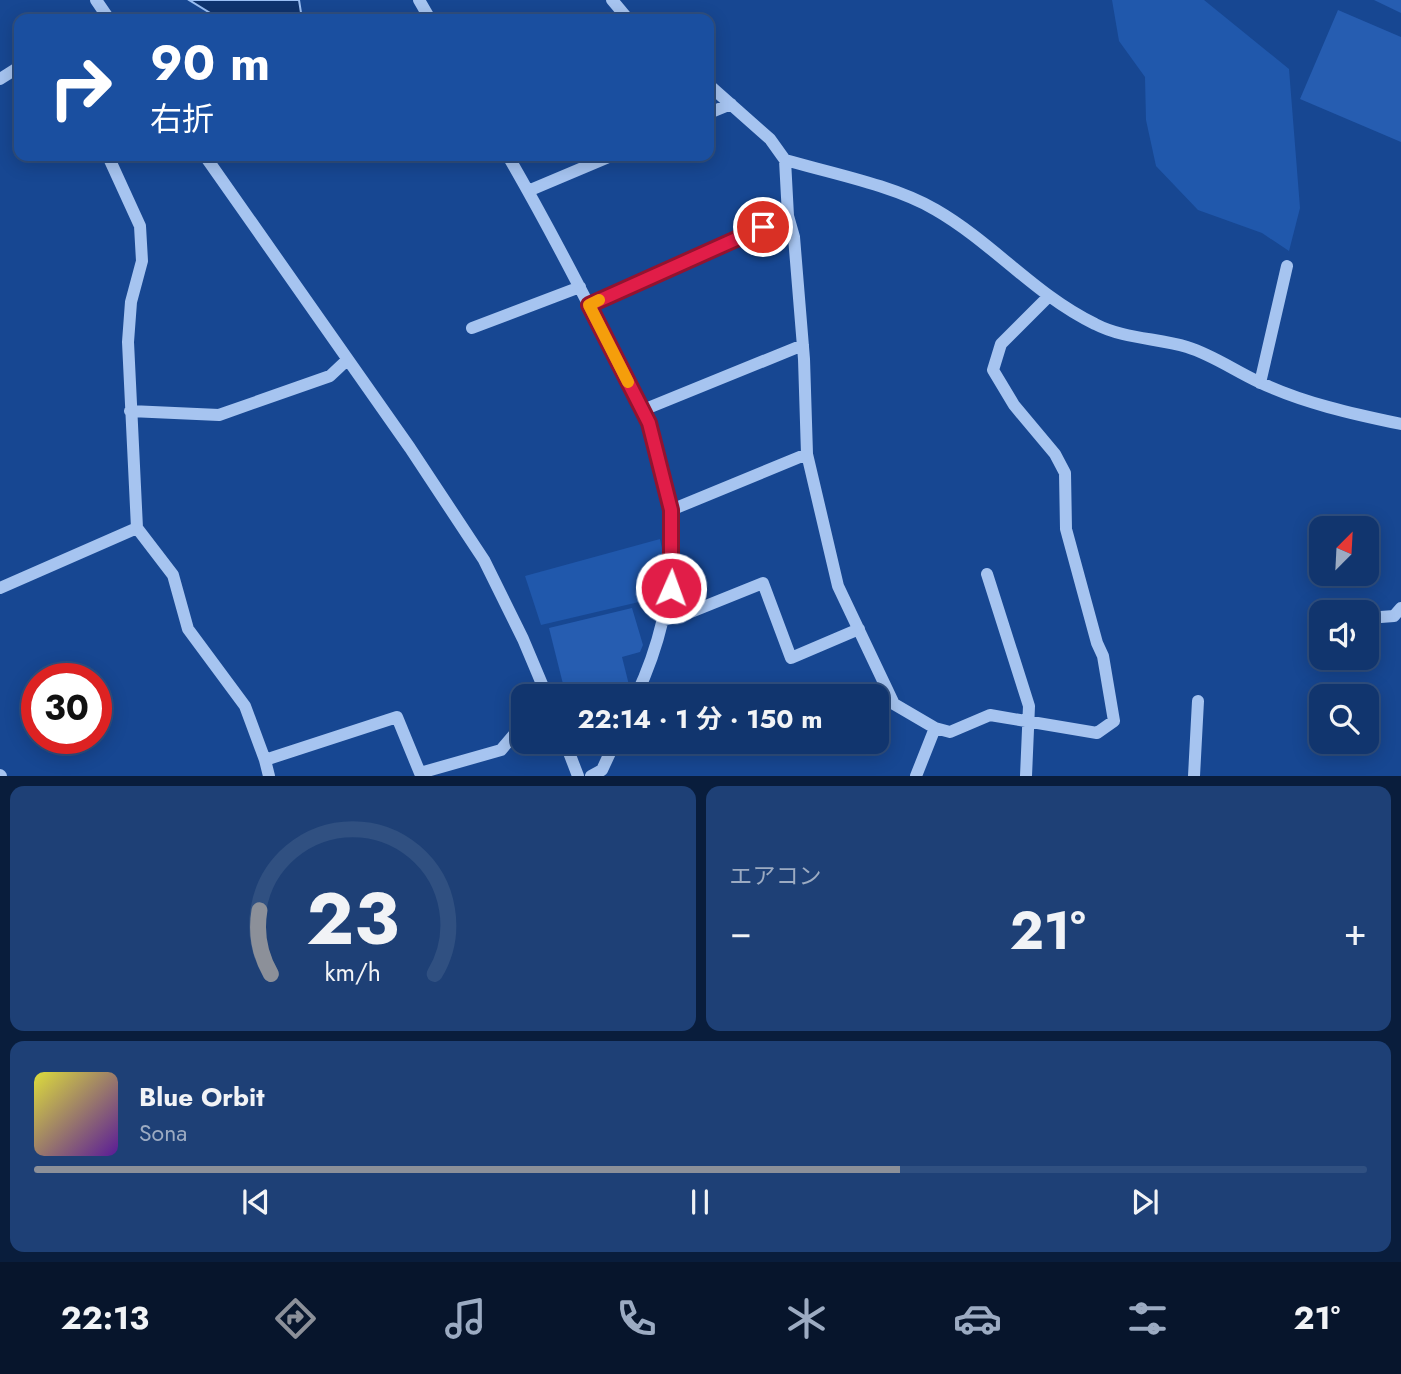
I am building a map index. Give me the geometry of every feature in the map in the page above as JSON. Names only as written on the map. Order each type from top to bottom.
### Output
[{"type":"street","points":[[612,0],[624,14]]},
{"type":"street","points":[[714,89],[770,139],[785,160],[788,216],[794,237],[803,345],[807,454],[838,586],[894,704],[935,728],[950,732],[990,715],[1097,733],[1114,721],[1103,656],[1097,643],[1066,529],[1065,473],[1055,454],[1014,405],[993,370],[1001,344],[1047,298]]},
{"type":"street","points":[[714,111],[731,104]]},
{"type":"street","points":[[785,160],[870,184],[934,208],[973,234],[1047,298],[1096,325],[1134,337],[1186,346],[1260,383],[1334,409],[1401,424]]},
{"type":"street","points":[[110,161],[140,226],[142,261],[131,302],[128,342],[137,528],[173,575],[188,629],[245,706],[269,775]]},
{"type":"street","points":[[208,161],[484,560],[542,684]]},
{"type":"street","points":[[511,161],[580,287],[649,423],[671,510],[671,588],[664,620],[640,684]]},
{"type":"street","points":[[528,191],[599,161]]},
{"type":"street","points":[[589,305],[788,216]]},
{"type":"street","points":[[1260,383],[1287,266]]},
{"type":"street","points":[[472,328],[580,287]]},
{"type":"street","points":[[643,410],[803,345]]},
{"type":"street","points":[[130,411],[219,415],[330,376],[347,360]]},
{"type":"street","points":[[671,510],[807,454]]},
{"type":"street","points":[[0,588],[137,528]]},
{"type":"street","points":[[987,574],[1029,706],[1026,775]]},
{"type":"street","points":[[664,620],[681,617],[763,583],[791,658],[859,629]]},
{"type":"street","points":[[1379,617],[1394,615],[1401,608]]},
{"type":"street","points":[[1194,775],[1198,701]]},
{"type":"street","points":[[265,760],[397,717],[420,773],[501,750],[511,738]]},
{"type":"street","points":[[916,775],[935,728]]},
{"type":"street","points":[[570,754],[578,775]]},
{"type":"street","points":[[591,775],[602,770],[609,754]]},
{"type":"shaded area","points":[[189,0],[299,0],[301,14],[212,14]]},
{"type":"shaded area","points":[[1112,0],[1204,0],[1289,69],[1300,208],[1289,251],[1262,233],[1198,210],[1156,166],[1146,120],[1145,77],[1119,41]]},
{"type":"shaded area","points":[[660,539],[665,563],[656,598],[541,625],[525,576]]},
{"type":"building","points":[[1374,0],[1401,0],[1401,13]]},
{"type":"building","points":[[1338,10],[1401,37],[1401,142],[1300,99]]},
{"type":"building","points":[[632,608],[643,645],[640,652],[622,657],[629,684],[563,684],[549,628]]},
{"type":"slow traffic","points":[[599,300],[589,305],[628,382]]},
{"type":"route","points":[[671,588],[671,510],[649,423],[589,305],[763,227]]}]
